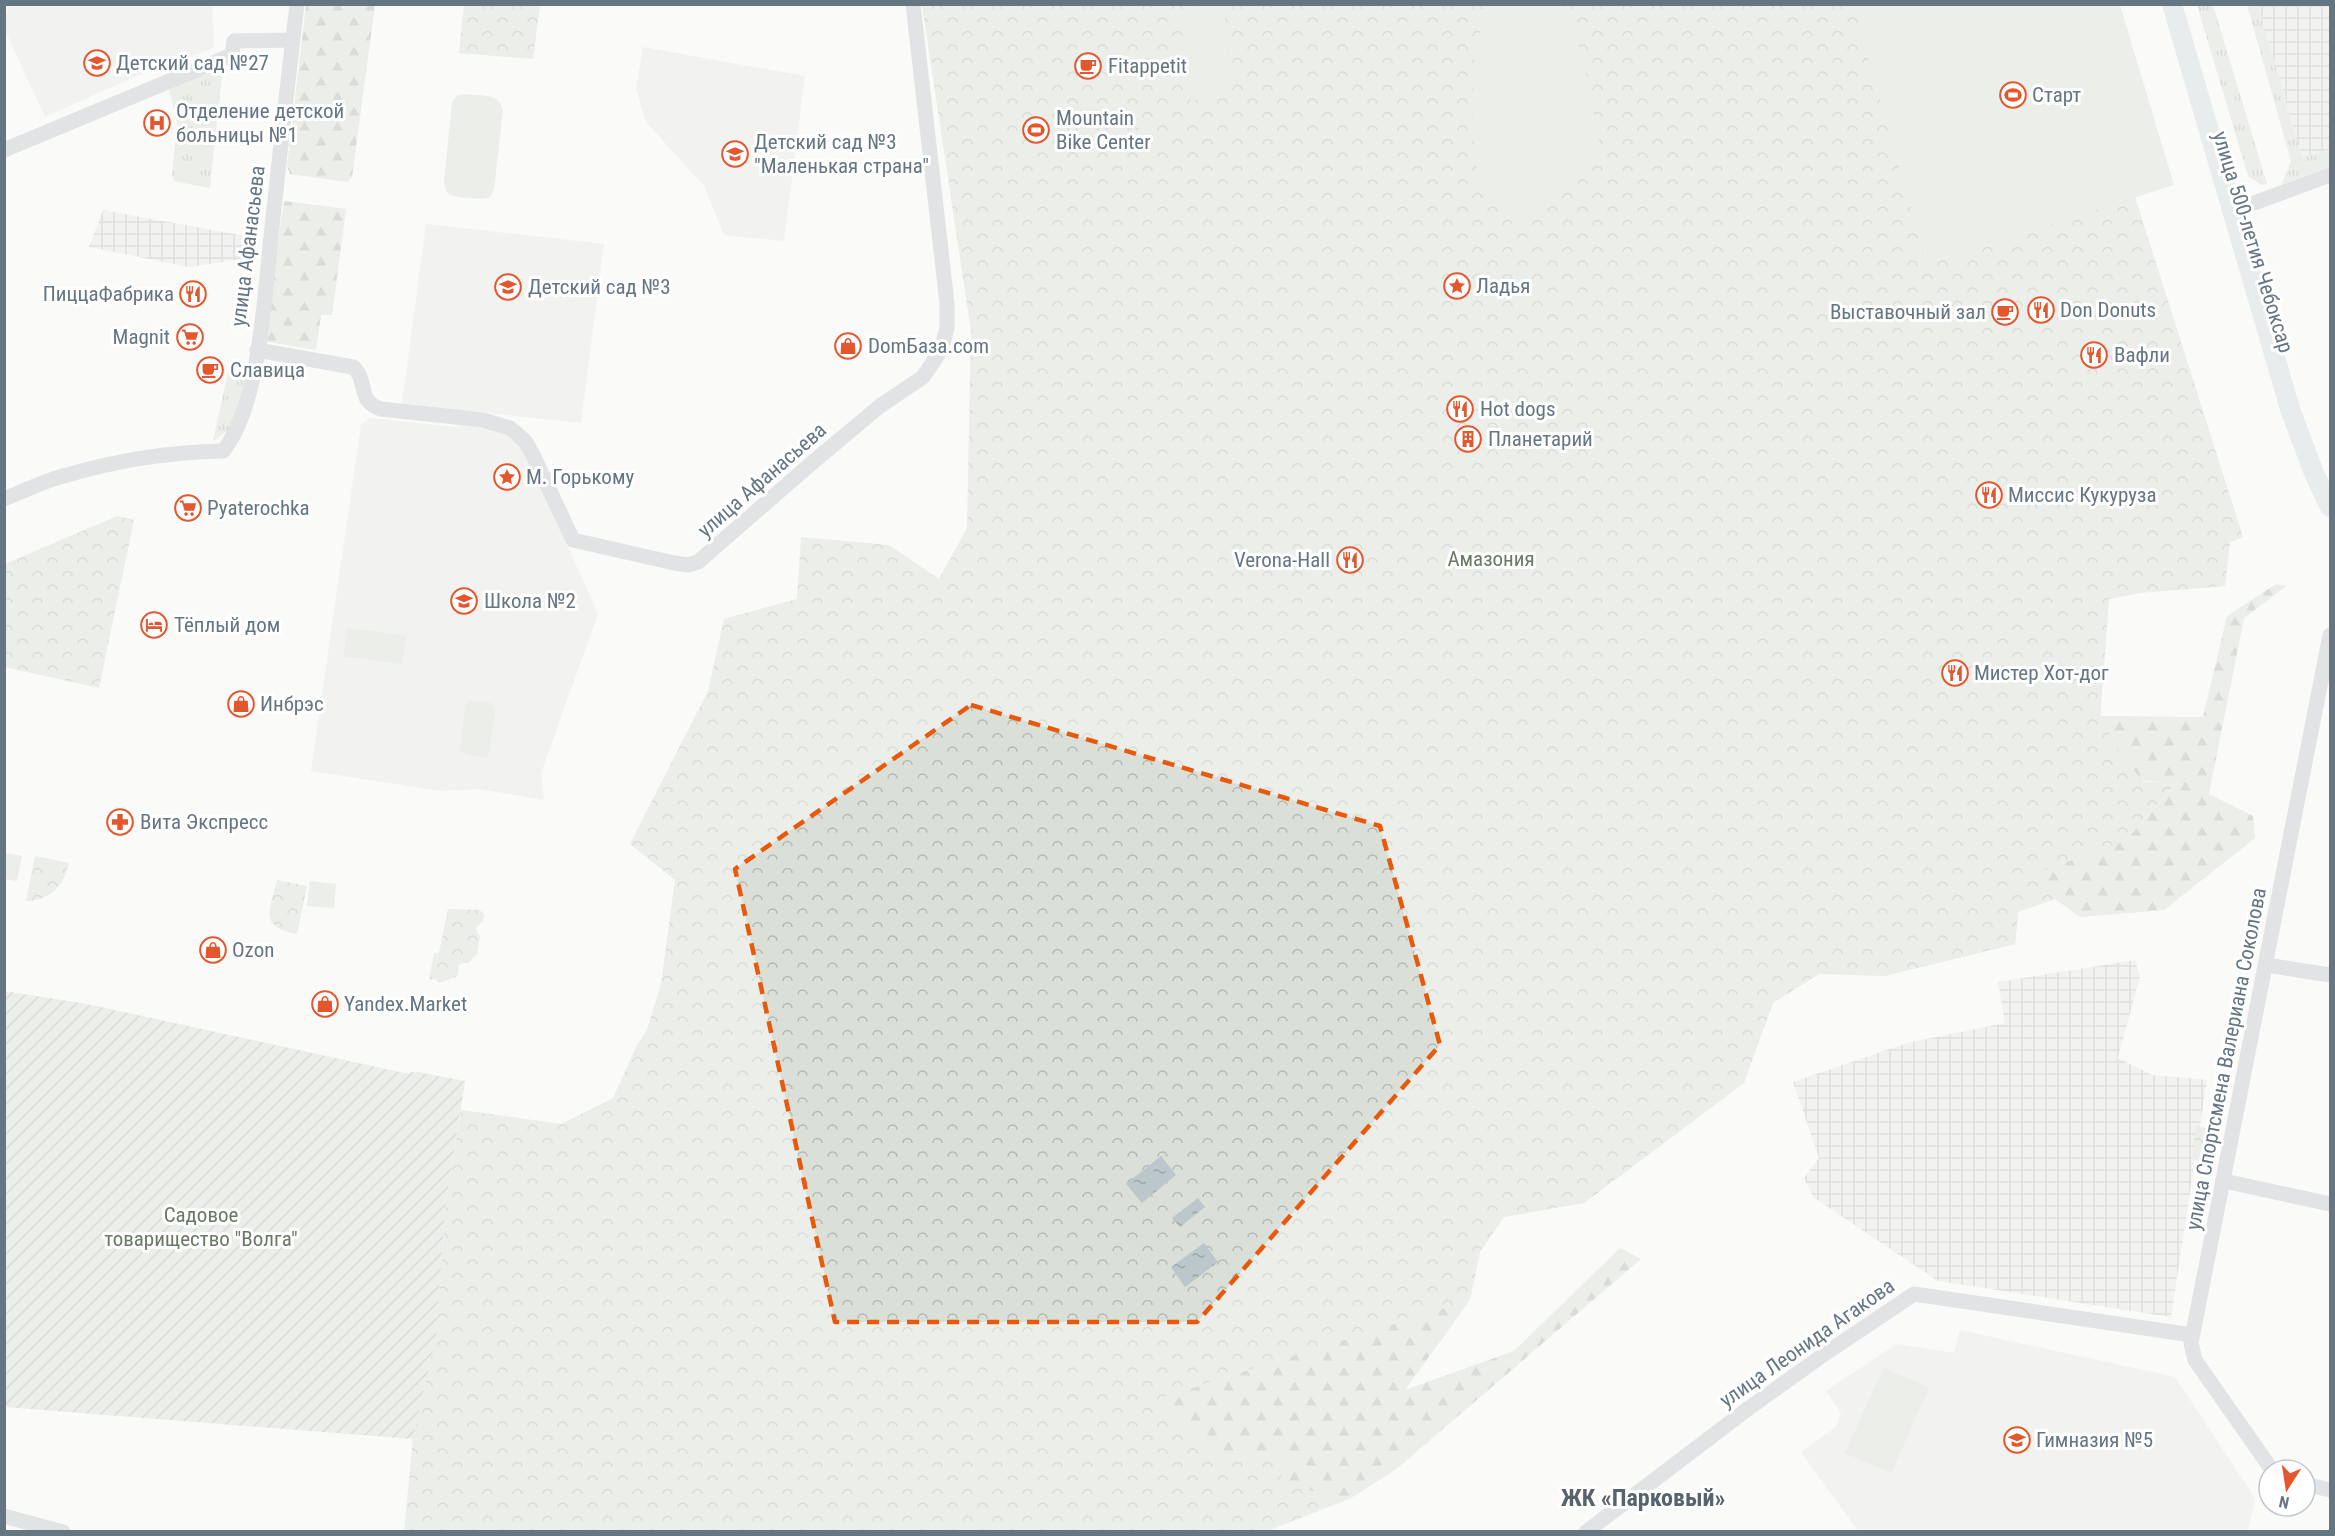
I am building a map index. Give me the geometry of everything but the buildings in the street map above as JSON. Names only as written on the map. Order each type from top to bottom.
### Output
[{"type":"main road","name":"улица 500-летия Чебоксар","points":[[2172,4],[2238,210]]},
{"type":"main road","name":"улица 500-летия Чебоксар","points":[[2183,4],[2238,210]]},
{"type":"main road","points":[[2238,210],[2314,473],[2331,507]]},
{"type":"main road","points":[[2297,410],[2331,477]]},
{"type":"street","name":"улица Афанасьева","points":[[4,499],[58,477],[102,465],[171,454],[223,452],[240,424],[257,350],[297,4]]},
{"type":"street","name":"улица Афанасьева","points":[[257,350],[353,367],[360,376],[365,399],[373,406],[483,420],[510,428],[525,441],[533,455],[573,540],[674,563],[688,565],[698,562],[820,455],[880,406],[923,377],[941,350],[947,328],[947,303],[913,4]]},
{"type":"street","points":[[4,150],[232,55],[234,41],[292,40]]},
{"type":"street","points":[[2238,210],[2331,176]]},
{"type":"street","name":"улица Спортсмена Валериана Соколова","points":[[2264,1458],[2195,1360],[2191,1350],[2331,635]]},
{"type":"street","points":[[2266,965],[2331,975]]},
{"type":"street","points":[[2224,1182],[2331,1204]]},
{"type":"street","name":"улица Леонида Агакова","points":[[1586,1532],[1749,1408],[1914,1294],[2193,1335]]},
{"type":"street","points":[[4,1516],[63,1532]]},
{"type":"highlighted area","points":[[971,705],[1380,826],[1440,1045],[1197,1322],[835,1322],[735,869]]},
{"type":"shaded area","name":"Детский сад №27","points":[[5,4],[212,5],[213,48],[134,77],[45,117],[5,30],[5,15],[8,12]]},
{"type":"shaded area","points":[[2258,5],[2330,5],[2330,149],[2302,158]]},
{"type":"shaded area","name":"Детский сад №3 \"Маленькая страна\"","points":[[643,47],[805,76],[784,241],[724,235],[704,186],[646,122],[636,88]]},
{"type":"shaded area","points":[[103,210],[245,236],[242,259],[189,267],[89,247]]},
{"type":"shaded area","name":"Детский сад №3","points":[[426,224],[604,244],[581,423],[402,404]]},
{"type":"shaded area","name":"Школа №2","points":[[370,418],[456,427],[457,423],[501,428],[522,444],[598,614],[541,773],[544,800],[480,789],[441,791],[311,771],[361,424]]},
{"type":"shaded area","points":[[2135,960],[2140,976],[2118,1058],[2152,1075],[2207,1080],[2171,1317],[1938,1281],[1813,1197],[1804,1178],[1819,1158],[1793,1082],[1907,1043],[2005,1023],[1998,982]]},
{"type":"shaded area","name":"Гимназия №5","points":[[1960,1330],[2175,1377],[2255,1498],[2248,1531],[1858,1531],[1801,1452],[1836,1427],[1841,1413],[1826,1391],[1897,1344],[1954,1353]]},
{"type":"green space","points":[[306,5],[375,5],[352,177],[347,182],[290,174],[287,166]]},
{"type":"green space","points":[[464,5],[540,5],[533,59],[459,53]]},
{"type":"green space","name":"Амазония","points":[[922,5],[1853,5],[1927,263],[2135,197],[2243,537],[2230,542],[2225,586],[2139,593],[2109,599],[2100,717],[2121,754],[2143,782],[2178,781],[2125,841],[2036,873],[2055,899],[2018,912],[2015,944],[1884,976],[1819,974],[1773,1003],[1744,1083],[1584,1203],[1504,1217],[1480,1252],[1470,1300],[1160,1398],[1213,1456],[1290,1454],[1278,1485],[1351,1498],[1265,1532],[404,1532],[413,1439],[436,1336],[445,1209],[461,1110],[561,1124],[613,1098],[637,1045],[647,1030],[661,984],[675,880],[630,844],[708,691],[724,619],[797,599],[801,537],[889,545],[939,579],[967,528],[971,331]]},
{"type":"green space","points":[[1224,5],[1230,98],[1190,100],[1185,7]]},
{"type":"green space","points":[[1491,5],[1563,5],[1582,53],[1601,150],[1520,226],[1484,188],[1477,170],[1475,155],[1473,96],[1476,48],[1480,31]]},
{"type":"green space","name":"Старт","points":[[1853,5],[2120,5],[2174,185],[1927,263]]},
{"type":"green space","points":[[2197,5],[2213,5],[2267,184],[2261,185],[2248,176]]},
{"type":"green space","points":[[2247,5],[2258,5],[2302,158],[2330,149],[2330,167],[2282,184],[2291,161]]},
{"type":"green space","points":[[216,69],[222,75],[210,186],[209,188],[174,181],[172,175],[177,123],[169,89]]},
{"type":"green space","points":[[462,94],[492,98],[501,104],[503,110],[494,189],[487,198],[451,195],[446,190],[444,182],[452,103],[456,96]]},
{"type":"green space","points":[[284,201],[346,209],[332,315],[321,315],[316,350],[263,341]]},
{"type":"green space","points":[[229,368],[247,372],[241,404],[230,429],[213,441]]},
{"type":"green space","points":[[117,516],[134,520],[99,688],[5,667],[5,564]]},
{"type":"green space","points":[[2276,584],[2286,586],[2244,618],[2209,794],[2253,816],[2255,838],[2164,910],[2080,917],[2055,899],[2035,873],[2125,841],[2178,782],[2032,777],[2015,944],[1884,976],[1775,639],[2139,593],[2109,599],[2100,716],[2203,717],[2227,616]]},
{"type":"green space","points":[[347,628],[406,636],[402,664],[344,656]]},
{"type":"green space","points":[[470,700],[491,703],[495,708],[490,752],[486,757],[466,755],[460,749],[465,705]]},
{"type":"green space","points":[[5,853],[22,856],[17,881],[5,879]]},
{"type":"green space","points":[[35,856],[69,863],[55,891],[42,898],[26,901]]},
{"type":"green space","points":[[277,880],[307,886],[297,934],[276,927],[272,922],[270,909]]},
{"type":"green space","points":[[310,881],[336,884],[334,908],[307,906]]},
{"type":"green space","points":[[448,909],[479,910],[484,913],[484,916],[476,928],[480,936],[477,954],[468,963],[459,965],[456,977],[439,983],[435,979],[429,980],[434,953],[439,953]]},
{"type":"green space","name":"Садовое товарищество \"Волга\"","points":[[4,991],[87,1004],[404,1073],[418,1072],[465,1081],[445,1209],[436,1336],[413,1439],[5,1407]]},
{"type":"green space","points":[[2196,1126],[2220,1131],[2214,1163],[2192,1159]]},
{"type":"green space","points":[[1620,1248],[1641,1259],[1395,1470],[1351,1498],[1277,1485],[1289,1454],[1213,1456],[1160,1398],[1470,1300],[1405,1390],[1514,1351]]},
{"type":"green space","points":[[1884,1368],[1929,1388],[1891,1473],[1845,1453]]},
{"type":"water","points":[[1161,1156],[1176,1175],[1142,1203],[1126,1184]]},
{"type":"water","points":[[1198,1198],[1205,1207],[1180,1227],[1172,1218]]},
{"type":"water","points":[[1204,1243],[1218,1262],[1185,1287],[1171,1267]]},
{"type":"place","name":"Детский сад №27","points":[[97,63]]},
{"type":"place","name":"Fitappetit","points":[[1088,66]]},
{"type":"place","name":"Старт","points":[[2013,95]]},
{"type":"place","name":"Отделение детской больницы №1","points":[[157,123]]},
{"type":"place","name":"Mountain Bike Center","points":[[1036,130]]},
{"type":"place","name":"Детский сад №3 \"Маленькая страна\"","points":[[735,154]]},
{"type":"place","name":"Ладья","points":[[1457,286]]},
{"type":"place","name":"Детский сад №3","points":[[508,287]]},
{"type":"place","name":"ПиццаФабрика","points":[[193,294]]},
{"type":"place","name":"Don Donuts","points":[[2041,310]]},
{"type":"place","name":"Выставочный зал","points":[[2005,312]]},
{"type":"place","name":"Magnit","points":[[190,337]]},
{"type":"place","name":"DomБаза.com","points":[[848,346]]},
{"type":"place","name":"Вафли","points":[[2094,355]]},
{"type":"place","name":"Славица","points":[[210,370]]},
{"type":"place","name":"Hot dogs","points":[[1460,409]]},
{"type":"place","name":"Планетарий","points":[[1468,439]]},
{"type":"place","name":"М. Горькому","points":[[507,477]]},
{"type":"place","name":"Миссис Кукуруза","points":[[1989,495]]},
{"type":"place","name":"Pyaterochka","points":[[188,508]]},
{"type":"place","name":"Verona-Hall","points":[[1350,560]]},
{"type":"place","name":"Школа №2","points":[[464,601]]},
{"type":"place","name":"Тёплый дом","points":[[154,625]]},
{"type":"place","name":"Мистер Хот-дог","points":[[1955,673]]},
{"type":"place","name":"Инбрэс","points":[[241,704]]},
{"type":"place","name":"Вита Экспресс","points":[[120,822]]},
{"type":"place","name":"Ozon","points":[[213,950]]},
{"type":"place","name":"Yandex.Market","points":[[325,1004]]},
{"type":"place","name":"Гимназия №5","points":[[2017,1440]]},
{"type":"district","name":"ЖК «Парковый»","points":[[1643,1498]]}]
